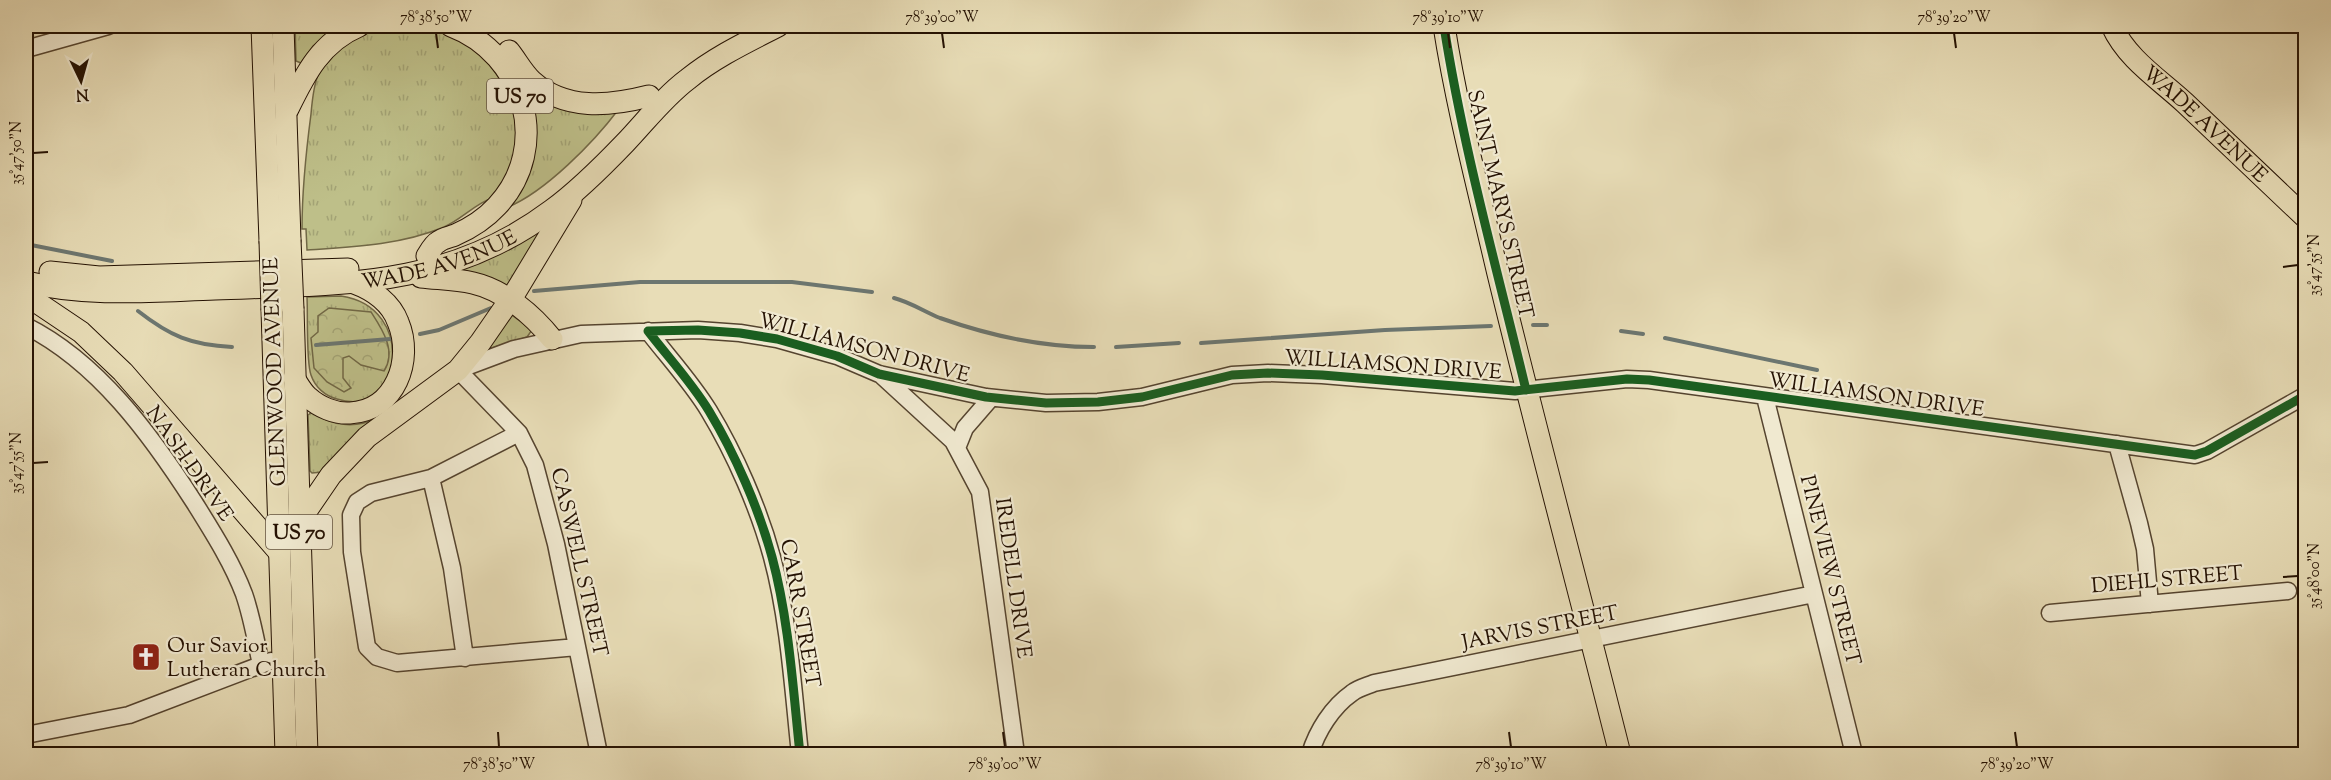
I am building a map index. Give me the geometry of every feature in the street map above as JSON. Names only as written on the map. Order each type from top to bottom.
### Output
[{"type":"main road","name":"GLENWOOD AVENUE","points":[[262,26],[280,240],[287,478],[299,534],[307,754]]},
{"type":"main road","name":"GLENWOOD AVENUE","points":[[280,240],[287,112],[282,26]]},
{"type":"main road","name":"US 70","points":[[287,112],[306,73],[322,50],[337,38],[359,26]]},
{"type":"main road","name":"US 70","points":[[427,256],[437,242],[474,225],[500,202],[516,180],[526,146],[524,111],[510,76],[494,54],[483,44],[451,26]]},
{"type":"main road","points":[[479,26],[507,48],[532,81],[551,94],[569,101],[592,104],[626,102],[649,96]]},
{"type":"main road","name":"WADE AVENUE","points":[[26,268],[72,276],[99,277],[312,271],[360,268],[427,256],[473,240],[518,217],[542,200],[584,167],[649,96],[694,58],[748,26]]},
{"type":"main road","name":"WADE AVENUE","points":[[26,282],[84,292],[354,283],[406,275],[451,264],[486,249],[532,224],[575,192],[624,144],[656,108],[688,79],[711,63],[778,26]]},
{"type":"main road","name":"SAINT MARYS STREET","points":[[1444,26],[1459,104],[1526,390],[1620,754]]},
{"type":"main road","name":"WADE AVENUE","points":[[2112,26],[2117,36],[2138,62],[2187,105],[2306,218]]},
{"type":"main road","points":[[299,534],[305,513],[331,475],[367,437],[458,370],[480,343],[564,215],[575,192]]},
{"type":"main road","points":[[406,275],[473,283],[487,287],[510,299],[552,339]]},
{"type":"main road","points":[[354,283],[376,295],[393,311],[398,320],[404,344],[402,367],[394,389],[385,400],[362,412]]},
{"type":"main road","name":"US 70","points":[[26,295],[81,332],[123,372],[279,552]]},
{"type":"main road","name":"GLENWOOD AVENUE","points":[[283,309],[294,378],[279,552],[286,754]]},
{"type":"main road","points":[[294,378],[307,396],[330,410],[342,413],[381,409],[458,370]]},
{"type":"main road","points":[[287,478],[316,480],[331,475]]},
{"type":"street","points":[[26,49],[108,26]]},
{"type":"street","name":"NASH DRIVE","points":[[26,326],[73,357],[114,395],[183,485],[210,527],[243,591],[251,615],[261,665]]},
{"type":"street","name":"WILLIAMSON DRIVE","points":[[458,370],[513,349],[581,334],[698,330],[777,339],[837,356],[879,374],[991,398],[1046,403],[1098,402],[1142,397],[1232,375],[1268,373],[1322,375],[1515,392],[1627,379],[1649,380],[2195,455],[2207,451],[2306,395]]},
{"type":"street","name":"CARR STREET","points":[[648,331],[708,410],[732,456],[759,517],[772,557],[781,604],[800,754]]},
{"type":"street","name":"CASWELL STREET","points":[[458,370],[519,433],[535,465],[599,754]]},
{"type":"street","name":"IREDELL DRIVE","points":[[879,374],[953,441],[981,492],[1016,754]]},
{"type":"street","name":"PINEVIEW STREET","points":[[1765,397],[1854,754]]},
{"type":"street","points":[[957,448],[965,428],[991,398]]},
{"type":"street","points":[[519,433],[431,478],[370,493],[357,502],[351,514],[352,552],[367,647],[377,657],[397,663],[577,647]]},
{"type":"street","points":[[2117,444],[2145,549],[2150,603]]},
{"type":"street","points":[[431,478],[452,568],[465,658]]},
{"type":"street","name":"DIEHL STREET","points":[[2050,613],[2288,591]]},
{"type":"street","name":"JARVIS STREET","points":[[1310,754],[1314,739],[1332,712],[1353,692],[1374,683],[1814,594]]},
{"type":"street","points":[[26,735],[129,715],[283,658]]},
{"type":"green space","points":[[295,26],[338,26],[313,46],[301,63],[296,61]]},
{"type":"green space","points":[[395,26],[423,26],[449,31],[478,47],[516,103],[518,158],[497,197],[483,202],[444,227],[394,241],[307,250],[306,229],[302,229],[304,185],[317,77],[324,64],[341,47],[362,35]]},
{"type":"green space","points":[[519,77],[618,110],[596,137],[568,165],[537,190],[508,207],[513,198]]},
{"type":"green space","points":[[547,223],[513,288],[458,271]]},
{"type":"green space","points":[[341,296],[366,304],[382,320],[391,339],[392,360],[387,379],[376,393],[359,401],[337,399],[325,393],[315,383],[309,369],[307,297]]},
{"type":"green space","points":[[329,308],[371,312],[383,333],[388,348],[388,363],[384,371],[361,365],[349,356],[343,358],[343,378],[351,388],[344,392],[327,382],[314,368],[311,338],[318,332],[318,316]]},
{"type":"green space","points":[[509,313],[532,330],[527,337],[489,349],[488,348]]},
{"type":"green space","points":[[312,412],[335,423],[352,425],[377,418],[323,472],[312,473],[310,471],[308,415]]},
{"type":"waterway","points":[[26,244],[112,261]]},
{"type":"waterway","points":[[534,291],[640,282],[792,282],[872,292]]},
{"type":"waterway","points":[[894,298],[940,318],[996,335],[1055,345],[1094,347]]},
{"type":"waterway","points":[[420,334],[439,330],[491,308]]},
{"type":"waterway","points":[[138,311],[160,327],[182,338],[205,344],[232,347]]},
{"type":"waterway","points":[[1533,325],[1547,325]]},
{"type":"waterway","points":[[1201,343],[1385,330],[1491,326]]},
{"type":"waterway","points":[[1621,331],[1643,334]]},
{"type":"waterway","points":[[1665,338],[1817,370]]},
{"type":"waterway","points":[[316,345],[390,339]]},
{"type":"waterway","points":[[1116,347],[1179,343]]},
{"type":"cycle path","points":[[1444,26],[1471,163],[1526,390]]},
{"type":"cycle path","points":[[648,331],[698,330],[777,339],[837,356],[879,374],[986,397],[1046,403],[1098,402],[1142,397],[1232,375],[1268,373],[1322,375],[1515,391],[1627,379],[1649,380],[2195,455],[2207,451],[2306,395]]},
{"type":"cycle path","points":[[648,331],[688,380],[709,411],[737,463],[760,520],[772,557],[783,605],[800,754]]},
{"type":"place","name":"Our Savior Lutheran Church","points":[[146,657]]}]
